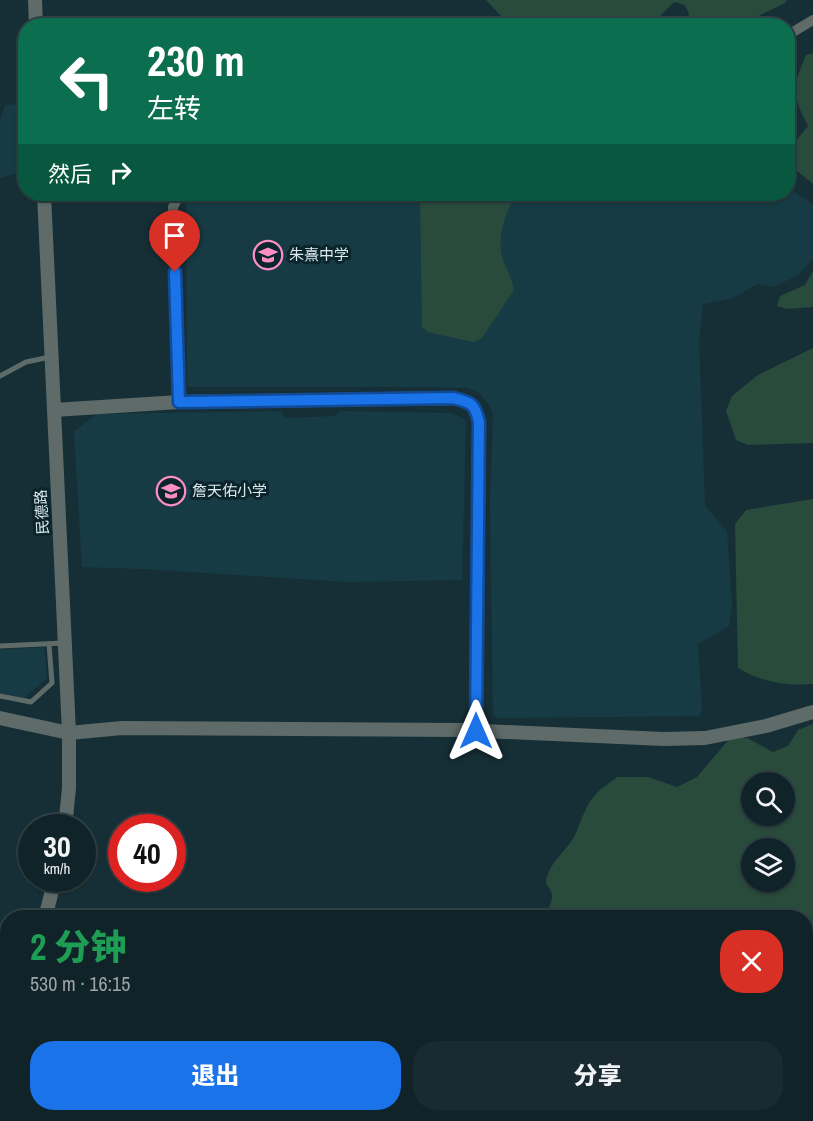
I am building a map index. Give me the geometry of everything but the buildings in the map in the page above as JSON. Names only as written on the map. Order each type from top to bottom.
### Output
[{"type":"street","points":[[35,0],[36,18]]},
{"type":"street","points":[[795,31],[813,20]]},
{"type":"street","name":"民德路","points":[[44,201],[69,733],[66,814]]},
{"type":"street","points":[[176,201],[173,207],[179,402]]},
{"type":"street","points":[[54,410],[179,402],[453,398],[468,401],[476,409],[479,422],[476,731]]},
{"type":"street","points":[[0,718],[69,733],[122,728],[476,731],[664,739],[705,738],[766,726],[813,712]]},
{"type":"street","points":[[47,910],[52,892]]},
{"type":"lane","points":[[0,375],[26,362],[51,357]]},
{"type":"lane","points":[[0,646],[65,643]]},
{"type":"lane","points":[[0,696],[31,702],[52,683],[49,644]]},
{"type":"shaded area","points":[[18,104],[18,173],[0,178],[0,120],[5,105]]},
{"type":"shaded area","points":[[795,192],[813,205],[813,259],[797,276],[772,287],[757,284],[733,298],[703,304],[699,341],[705,506],[727,531],[732,606],[729,626],[698,644],[702,710],[700,716],[498,718],[493,716],[490,502],[493,417],[491,408],[481,394],[468,388],[187,387],[186,203],[191,201],[795,201]]},
{"type":"shaded area","points":[[280,411],[286,418],[335,416],[340,411],[450,413],[466,421],[462,580],[348,582],[82,567],[74,432],[96,414]]},
{"type":"shaded area","points":[[44,647],[47,678],[24,698],[0,693],[0,650]]},
{"type":"green space","points":[[486,0],[787,0],[754,18],[688,18],[685,5],[674,2],[659,18],[503,18]]},
{"type":"green space","points":[[813,53],[813,184],[797,171],[795,142],[808,126],[795,90],[806,55]]},
{"type":"green space","points":[[420,201],[512,201],[501,236],[501,254],[514,290],[482,338],[473,342],[428,332],[422,327]]},
{"type":"green space","points":[[813,271],[813,307],[787,309],[777,306],[780,296],[805,285]]},
{"type":"green space","points":[[813,348],[813,443],[748,445],[736,440],[726,411],[732,396],[758,375]]},
{"type":"green space","points":[[813,499],[813,684],[774,682],[756,677],[738,668],[735,524],[746,510]]},
{"type":"green space","points":[[813,724],[813,910],[549,910],[552,897],[546,884],[553,864],[572,840],[592,800],[600,790],[617,777],[648,777],[677,787],[697,777],[731,737],[747,738],[773,752],[788,746],[798,730]]},
{"type":"place","name":"朱熹中学","points":[[268,255]]},
{"type":"place","name":"詹天佑小学","points":[[171,491]]},
{"type":"route","points":[[175,272],[179,402],[453,398],[468,401],[476,409],[479,422],[476,731]]}]
